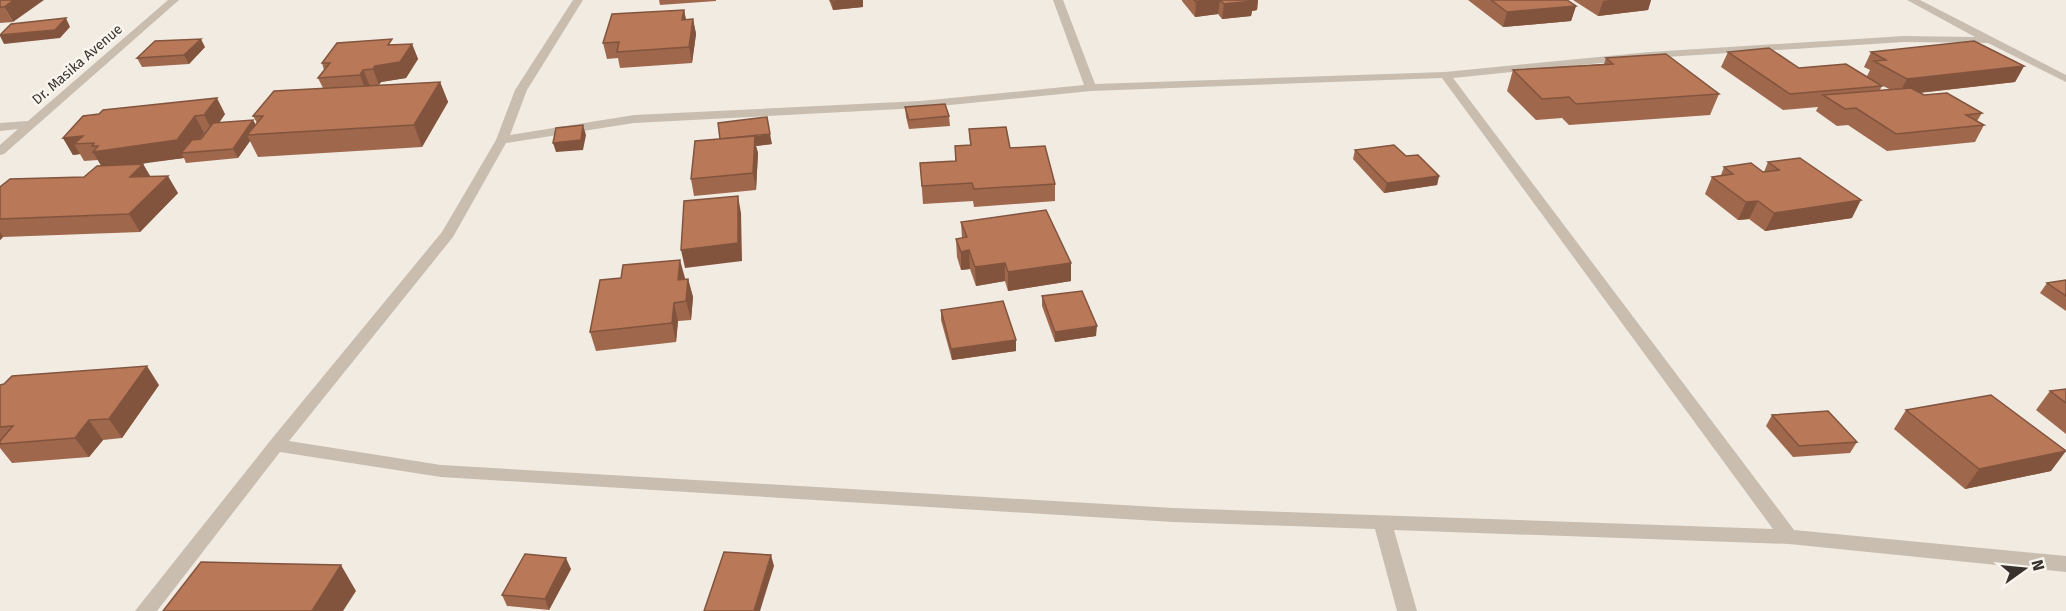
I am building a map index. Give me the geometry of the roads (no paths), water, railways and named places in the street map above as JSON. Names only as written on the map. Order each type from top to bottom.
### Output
[{"type":"street","name":"Dr. Masika Avenue","points":[[0,151],[174,0]]},
{"type":"street","points":[[145,611],[276,445],[448,234],[502,140],[521,90],[578,0]]},
{"type":"street","points":[[1058,0],[1091,88]]},
{"type":"street","points":[[1912,0],[2066,78]]},
{"type":"street","points":[[502,140],[634,118],[918,105],[1041,95],[1091,88],[1445,75],[1650,55],[1904,39],[1990,40]]},
{"type":"street","points":[[1445,75],[1789,537]]},
{"type":"street","points":[[0,127],[32,124]]},
{"type":"street","points":[[276,445],[441,471],[1161,515],[1789,537],[2066,564]]},
{"type":"street","points":[[1382,522],[1407,611]]}]
